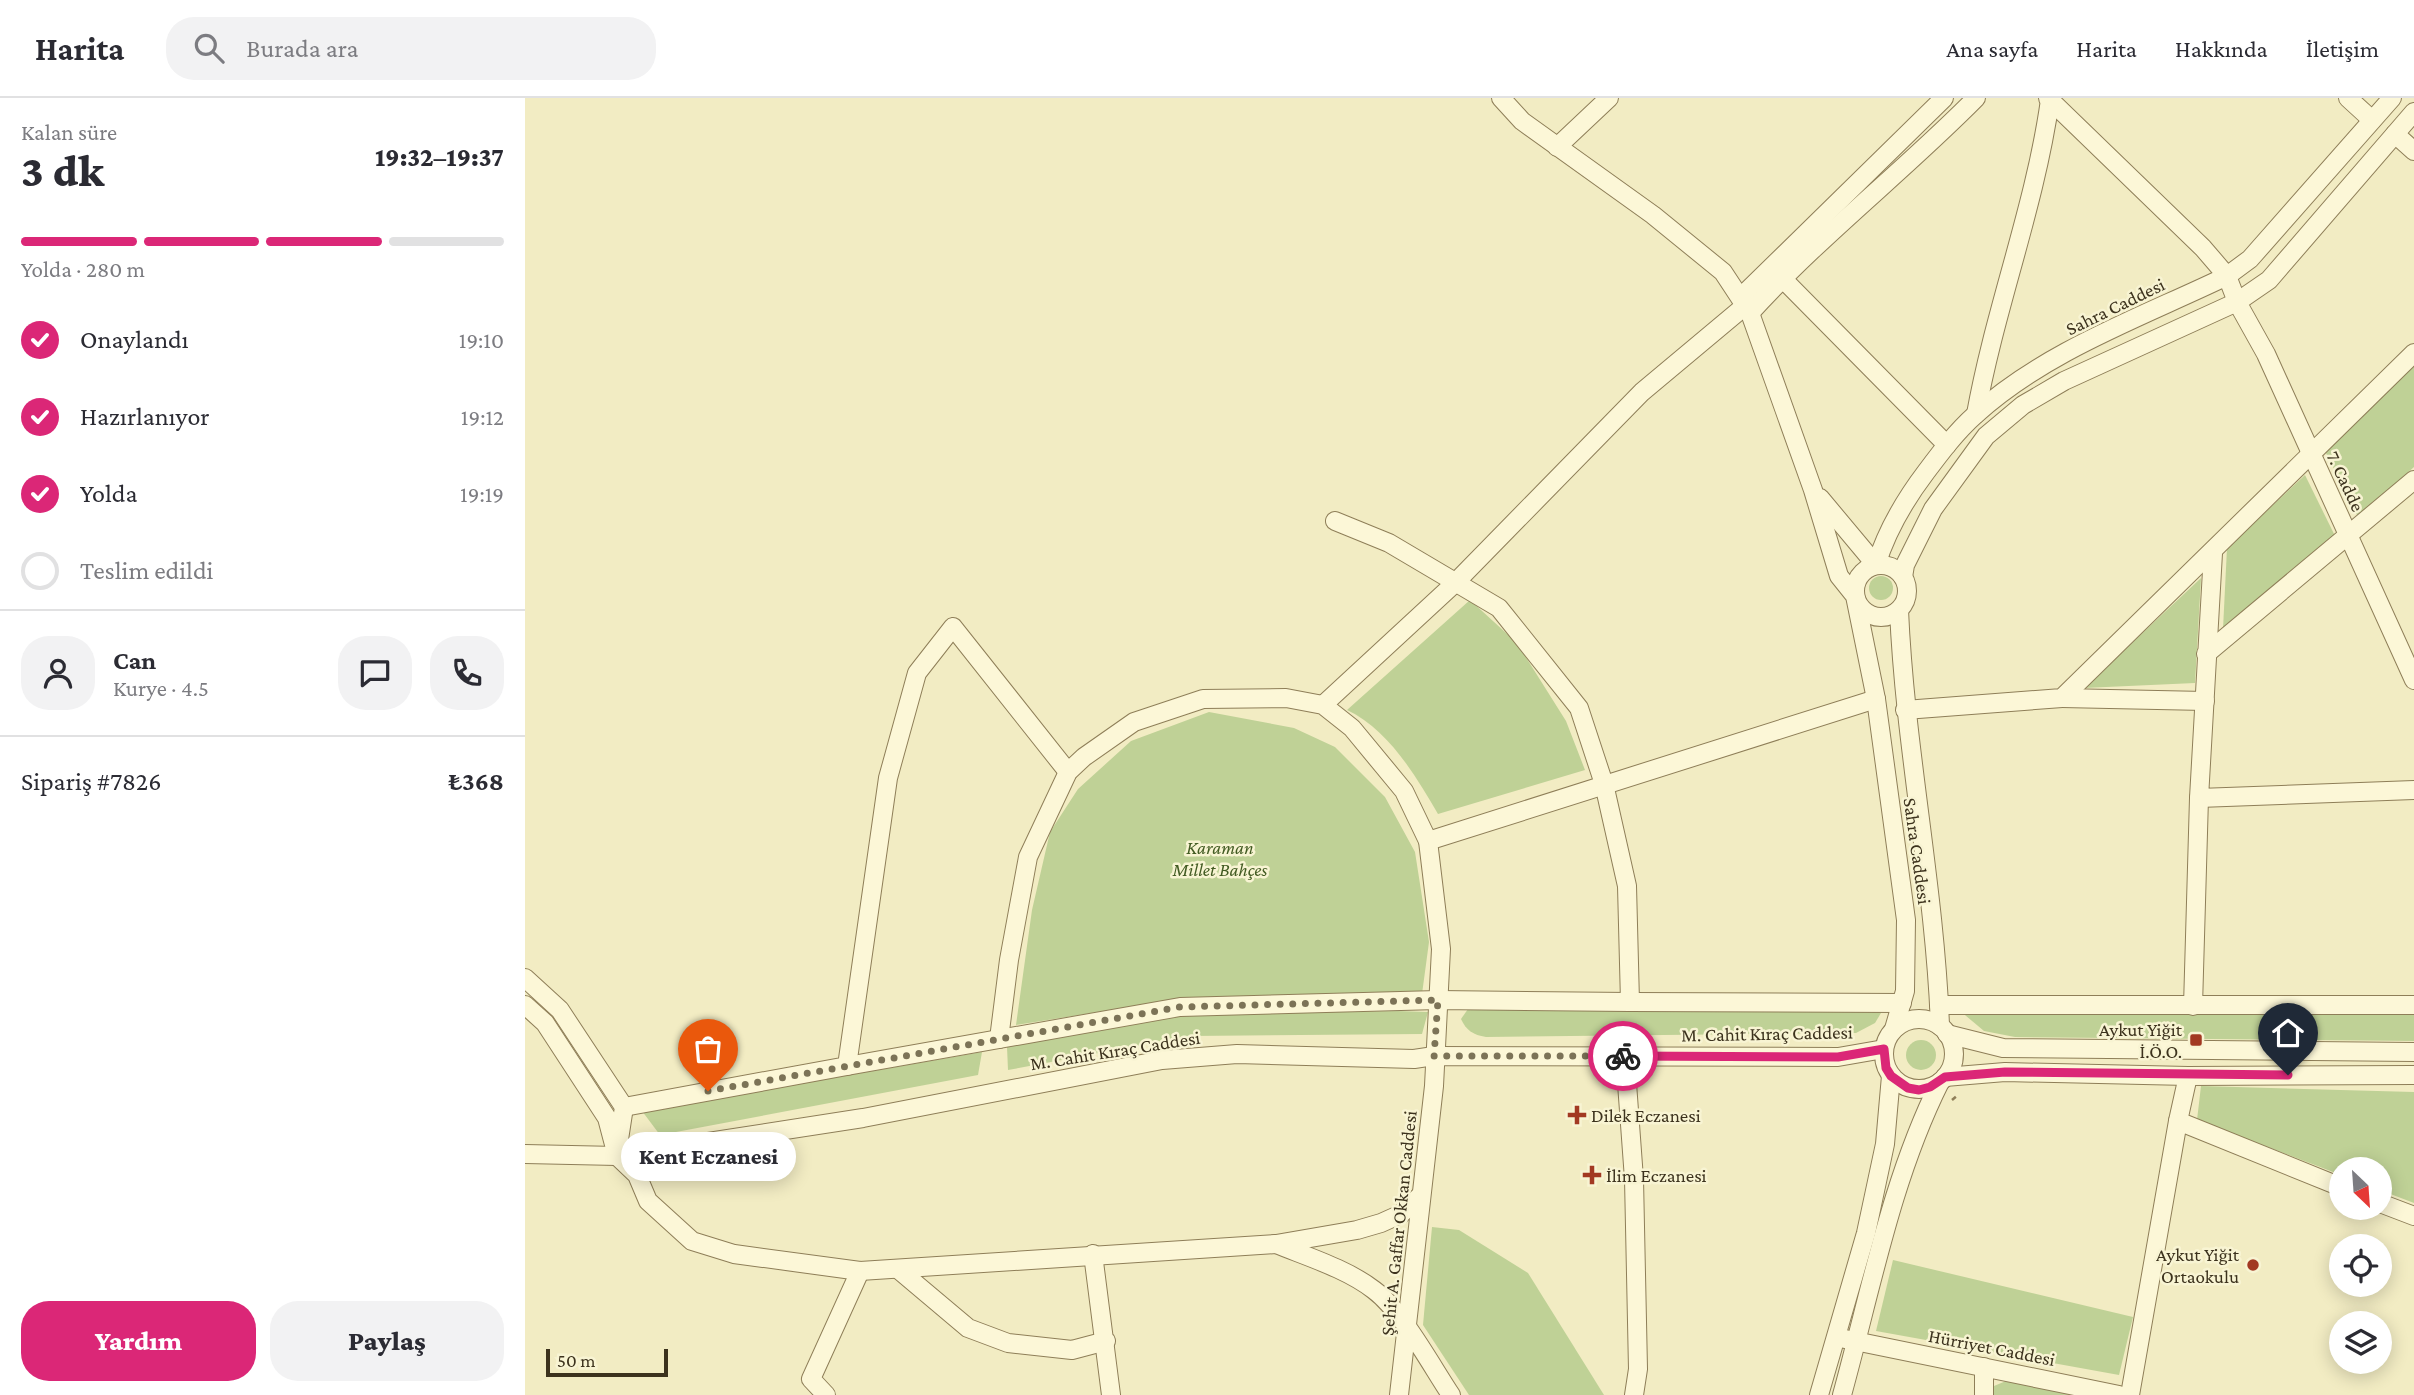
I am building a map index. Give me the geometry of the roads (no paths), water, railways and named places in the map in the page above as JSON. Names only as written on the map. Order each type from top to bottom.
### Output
[{"type":"street","points":[[1501,98],[1523,121],[1653,215],[1713,264],[1745,305],[1813,490],[1839,576],[1862,610],[1876,617],[1884,617],[1899,610]]},
{"type":"street","points":[[1557,147],[1609,98]]},
{"type":"street","points":[[1745,305],[1944,98]]},
{"type":"street","points":[[1324,705],[1455,583],[1642,392],[1745,305],[1782,278],[1875,195],[1976,98]]},
{"type":"street","points":[[2348,98],[2372,120]]},
{"type":"street","points":[[1976,414],[1983,372],[2006,295],[2042,146],[2049,99]]},
{"type":"street","name":"7. Cadde","points":[[2049,99],[2203,248],[2227,276],[2237,302],[2261,343],[2414,680]]},
{"type":"street","name":"Sahra Caddesi","points":[[1894,1030],[1905,991],[1906,920],[1876,699],[1854,596],[1862,573],[1876,565],[1885,536],[1911,493],[1947,445],[1976,414],[2048,362],[2227,276],[2250,260],[2372,120],[2385,101]]},
{"type":"street","name":"Sahra Caddesi","points":[[1944,1030],[1939,1004],[1933,918],[1905,710],[1899,610],[1907,594],[1903,577],[1905,565],[1933,509],[1986,436],[2023,405],[2064,381],[2237,302],[2269,279],[2395,134],[2413,117]]},
{"type":"street","points":[[2395,134],[2414,151]]},
{"type":"street","points":[[1782,278],[1947,445]]},
{"type":"street","points":[[2063,698],[2414,353]]},
{"type":"street","points":[[2206,654],[2414,480]]},
{"type":"street","points":[[1813,490],[1876,565],[1891,567],[1903,577]]},
{"type":"street","points":[[1335,521],[1389,543],[1499,608],[1579,708],[1604,784],[1627,886],[1630,1002]]},
{"type":"street","points":[[2193,1006],[2199,798],[2213,553]]},
{"type":"street","points":[[846,1066],[888,778],[917,673],[953,627],[1068,772]]},
{"type":"street","points":[[999,1039],[1009,960],[1028,857],[1068,772],[1084,757],[1134,722],[1203,699],[1286,698],[1324,705],[1352,727],[1404,791],[1429,841],[1876,699]]},
{"type":"street","points":[[1905,710],[2063,698],[2205,701]]},
{"type":"street","points":[[2199,798],[2414,790]]},
{"type":"street","name":"Şehit A. Gaffar Okkan Caddesi","points":[[1398,1395],[1408,1329],[1434,1086],[1441,948],[1429,841]]},
{"type":"street","points":[[525,978],[560,1010],[624,1107],[617,1156]]},
{"type":"street","points":[[624,1107],[1180,1007],[1438,1000],[1902,1003]]},
{"type":"street","points":[[1939,1004],[2414,1005]]},
{"type":"street","points":[[525,1005],[545,1023],[607,1118],[617,1156],[637,1175],[648,1201],[692,1241],[734,1254],[860,1271],[1276,1244],[1381,1223],[1401,1214],[1421,1195]]},
{"type":"street","points":[[2414,1052],[2003,1048],[1944,1030],[1921,1019],[1902,1024],[1894,1030],[1884,1049],[1886,1068],[1891,1076],[1908,1088],[1919,1090],[1942,1080],[2005,1072],[2188,1076],[2414,1075]]},
{"type":"street","points":[[1842,1395],[1902,1174],[1919,1125],[1954,1054],[1944,1030]]},
{"type":"street","name":"M. Cahit Kıraç Caddesi","points":[[525,1154],[617,1156],[863,1118],[1162,1060],[1237,1054],[1414,1059],[1434,1056],[1838,1057],[1884,1049]]},
{"type":"street","points":[[1625,1056],[1634,1179],[1638,1369],[1633,1394]]},
{"type":"street","points":[[1819,1395],[1866,1233],[1885,1144],[1891,1076]]},
{"type":"street","points":[[2130,1395],[2188,1076]]},
{"type":"street","points":[[2178,1121],[2329,1182]]},
{"type":"street","points":[[2392,1208],[2414,1216]]},
{"type":"street","points":[[1276,1244],[1375,1290],[1408,1329],[1451,1395]]},
{"type":"street","points":[[1093,1254],[1111,1395]]},
{"type":"street","points":[[898,1269],[968,1328],[1008,1343],[1072,1350],[1106,1341]]},
{"type":"street","points":[[826,1395],[811,1380],[860,1271]]},
{"type":"street","name":"Hürriyet Caddesi","points":[[1835,1337],[2119,1395]]},
{"type":"street","points":[[1984,1367],[1984,1395]]},
{"type":"place","name":"Aykut Yiğit İ.Ö.O.","points":[[2196,1040]]},
{"type":"place","name":"Kent Eczanesi","points":[[708,1091]]},
{"type":"place","name":"Dilek Eczanesi","points":[[1577,1115]]},
{"type":"place","name":"İlim Eczanesi","points":[[1592,1175]]},
{"type":"place","name":"Aykut Yiğit Ortaokulu","points":[[2253,1265]]},
{"type":"park label","name":"Karaman Millet Bahçes","points":[[1220,858]]}]
